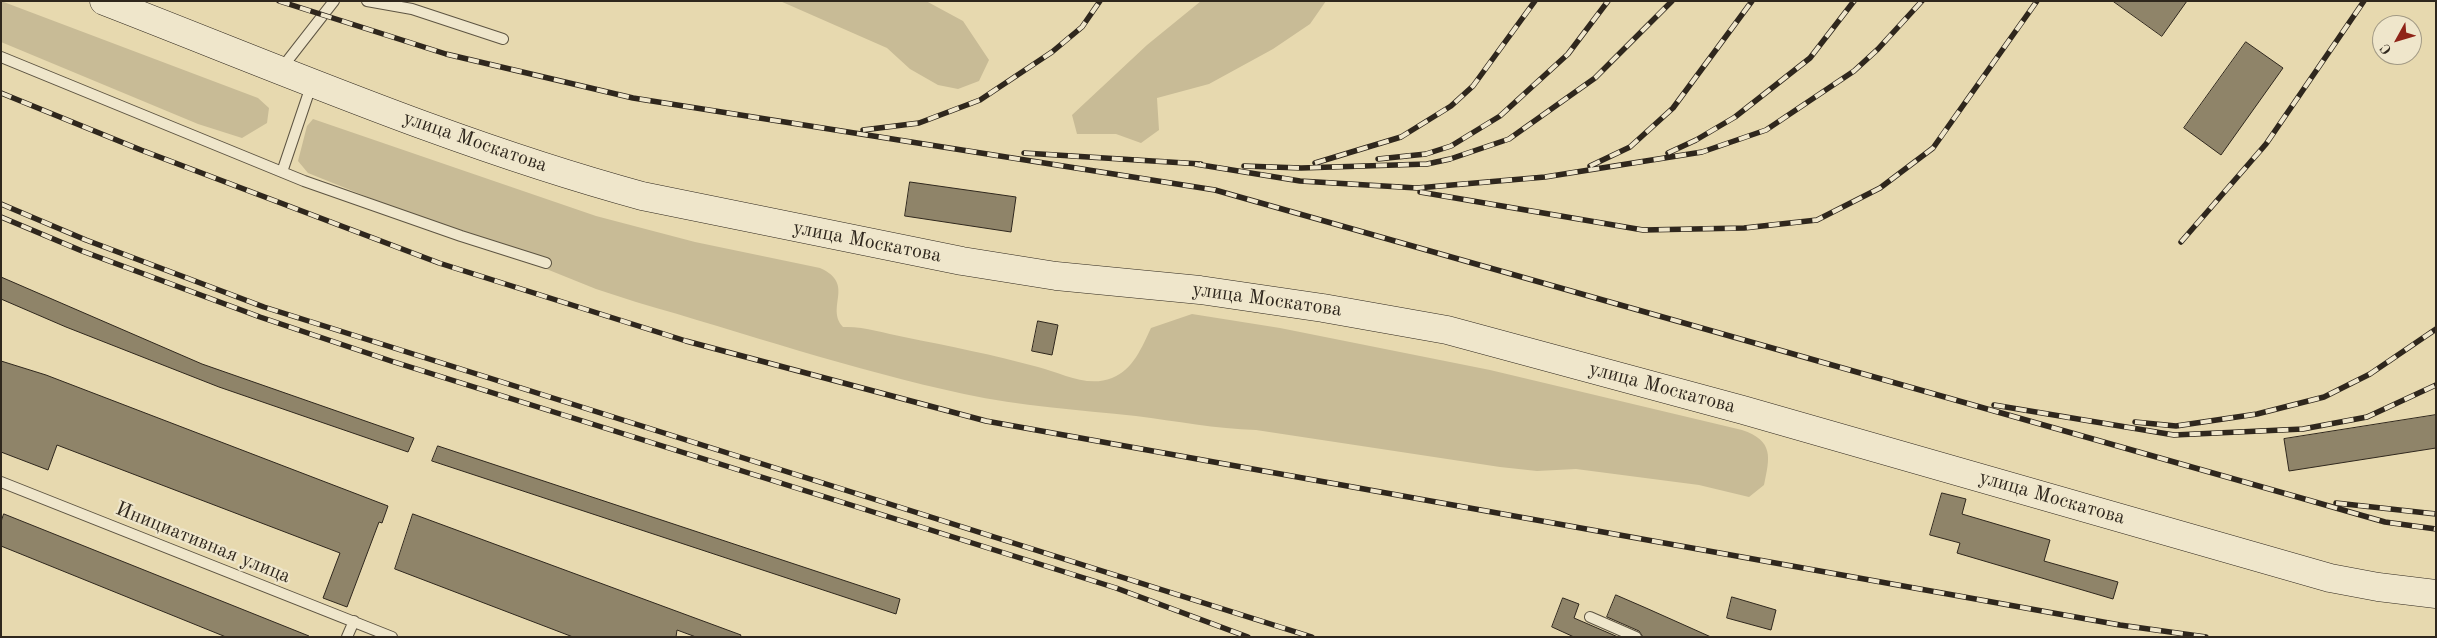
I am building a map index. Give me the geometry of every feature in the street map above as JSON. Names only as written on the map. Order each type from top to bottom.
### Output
[{"type":"main road","name":"улица Москатова","points":[[104,1],[438,131],[592,183],[642,196],[962,261],[1056,276],[1200,290],[1314,306],[1447,330],[1743,410],[2330,578],[2378,587],[2436,594]]},
{"type":"lane","points":[[280,70],[334,1]]},
{"type":"lane","points":[[367,1],[412,9],[503,39]]},
{"type":"lane","points":[[1,57],[282,172],[461,236],[546,262]]},
{"type":"lane","points":[[282,172],[313,82]]},
{"type":"lane","name":"Инициативная улица","points":[[1,482],[392,637]]},
{"type":"lane","points":[[1590,617],[1636,637]]},
{"type":"lane","points":[[347,637],[354,622]]},
{"type":"shaded area","points":[[1,1],[258,98],[269,108],[267,123],[242,138],[198,124],[1,42]]},
{"type":"shaded area","points":[[780,1],[926,1],[963,21],[989,60],[979,81],[958,89],[938,85],[910,69],[887,48]]},
{"type":"shaded area","points":[[1201,1],[1326,1],[1310,24],[1273,49],[1209,84],[1157,98],[1159,130],[1141,143],[1116,134],[1077,134],[1072,115],[1147,45]]},
{"type":"shaded area","points":[[313,119],[596,216],[695,242],[820,268],[831,274],[836,281],[838,288],[838,319],[843,327],[866,329],[971,351],[1093,381],[1103,381],[1112,378],[1126,369],[1136,357],[1151,328],[1192,314],[1280,328],[1490,370],[1742,430],[1760,439],[1765,445],[1768,466],[1764,485],[1749,497],[1699,485],[1576,469],[1537,471],[1500,467],[1256,430],[1028,405],[964,394],[881,374],[596,289],[308,173],[298,161],[307,126]]},
{"type":"building","points":[[2113,1],[2187,1],[2162,36]]},
{"type":"building","points":[[2246,42],[2283,68],[2221,155],[2184,128]]},
{"type":"building","points":[[910,182],[1016,197],[1011,232],[905,216]]},
{"type":"building","points":[[1,277],[202,364],[414,438],[408,452],[219,387],[66,327],[1,299]]},
{"type":"building","points":[[1038,321],[1058,325],[1052,355],[1032,351]]},
{"type":"building","points":[[1,361],[46,375],[388,506],[382,523],[379,522],[347,607],[323,598],[340,553],[57,445],[48,470],[1,452]]},
{"type":"building","points":[[2436,415],[2436,448],[2289,471],[2284,439]]},
{"type":"building","points":[[438,446],[900,599],[896,614],[432,461]]},
{"type":"building","points":[[1942,493],[1966,499],[1962,514],[2050,540],[2044,561],[2118,582],[2113,599],[1957,553],[1960,543],[1930,535]]},
{"type":"building","points":[[4,514],[309,637],[226,637],[1,546],[1,522]]},
{"type":"building","points":[[413,514],[741,635],[740,637],[696,637],[677,630],[676,637],[573,637],[395,569]]},
{"type":"building","points":[[1616,595],[1711,637],[1643,637],[1639,631],[1607,617]]},
{"type":"building","points":[[1732,597],[1776,610],[1771,630],[1727,618]]},
{"type":"building","points":[[1563,598],[1579,604],[1574,618],[1618,637],[1574,637],[1552,627]]},
{"type":"railway","points":[[279,1],[446,54],[633,98],[1215,190],[2385,522],[2436,529]]},
{"type":"railway","points":[[863,130],[919,123],[980,100],[1052,52],[1082,27],[1100,1]]},
{"type":"railway","points":[[1315,163],[1401,137],[1451,106],[1473,86],[1535,1]]},
{"type":"railway","points":[[1378,159],[1426,154],[1451,146],[1500,116],[1568,54],[1608,1]]},
{"type":"railway","points":[[1244,166],[1301,168],[1427,164],[1450,159],[1509,139],[1595,78],[1672,1]]},
{"type":"railway","points":[[1590,166],[1630,147],[1673,108],[1752,1]]},
{"type":"railway","points":[[1668,153],[1696,140],[1735,117],[1810,58],[1854,1]]},
{"type":"railway","points":[[1195,164],[1300,181],[1417,188],[1545,177],[1702,152],[1766,130],[1854,71],[1878,49],[1922,1]]},
{"type":"railway","points":[[1420,192],[1643,230],[1744,228],[1817,220],[1880,188],[1933,148],[2037,1]]},
{"type":"railway","points":[[2181,242],[2266,144],[2364,1]]},
{"type":"railway","points":[[1,93],[141,150],[439,263],[686,341],[986,421],[2120,625],[2206,637]]},
{"type":"railway","points":[[1024,153],[1201,164]]},
{"type":"railway","points":[[1,204],[86,240],[264,307],[1312,637]]},
{"type":"railway","points":[[1,217],[82,251],[260,317],[391,361],[1116,588],[1248,637]]},
{"type":"railway","points":[[2135,422],[2176,426],[2257,414],[2324,397],[2370,374],[2436,329]]},
{"type":"railway","points":[[1994,405],[2174,435],[2303,429],[2367,417],[2436,385]]},
{"type":"railway","points":[[2336,503],[2436,514]]}]
